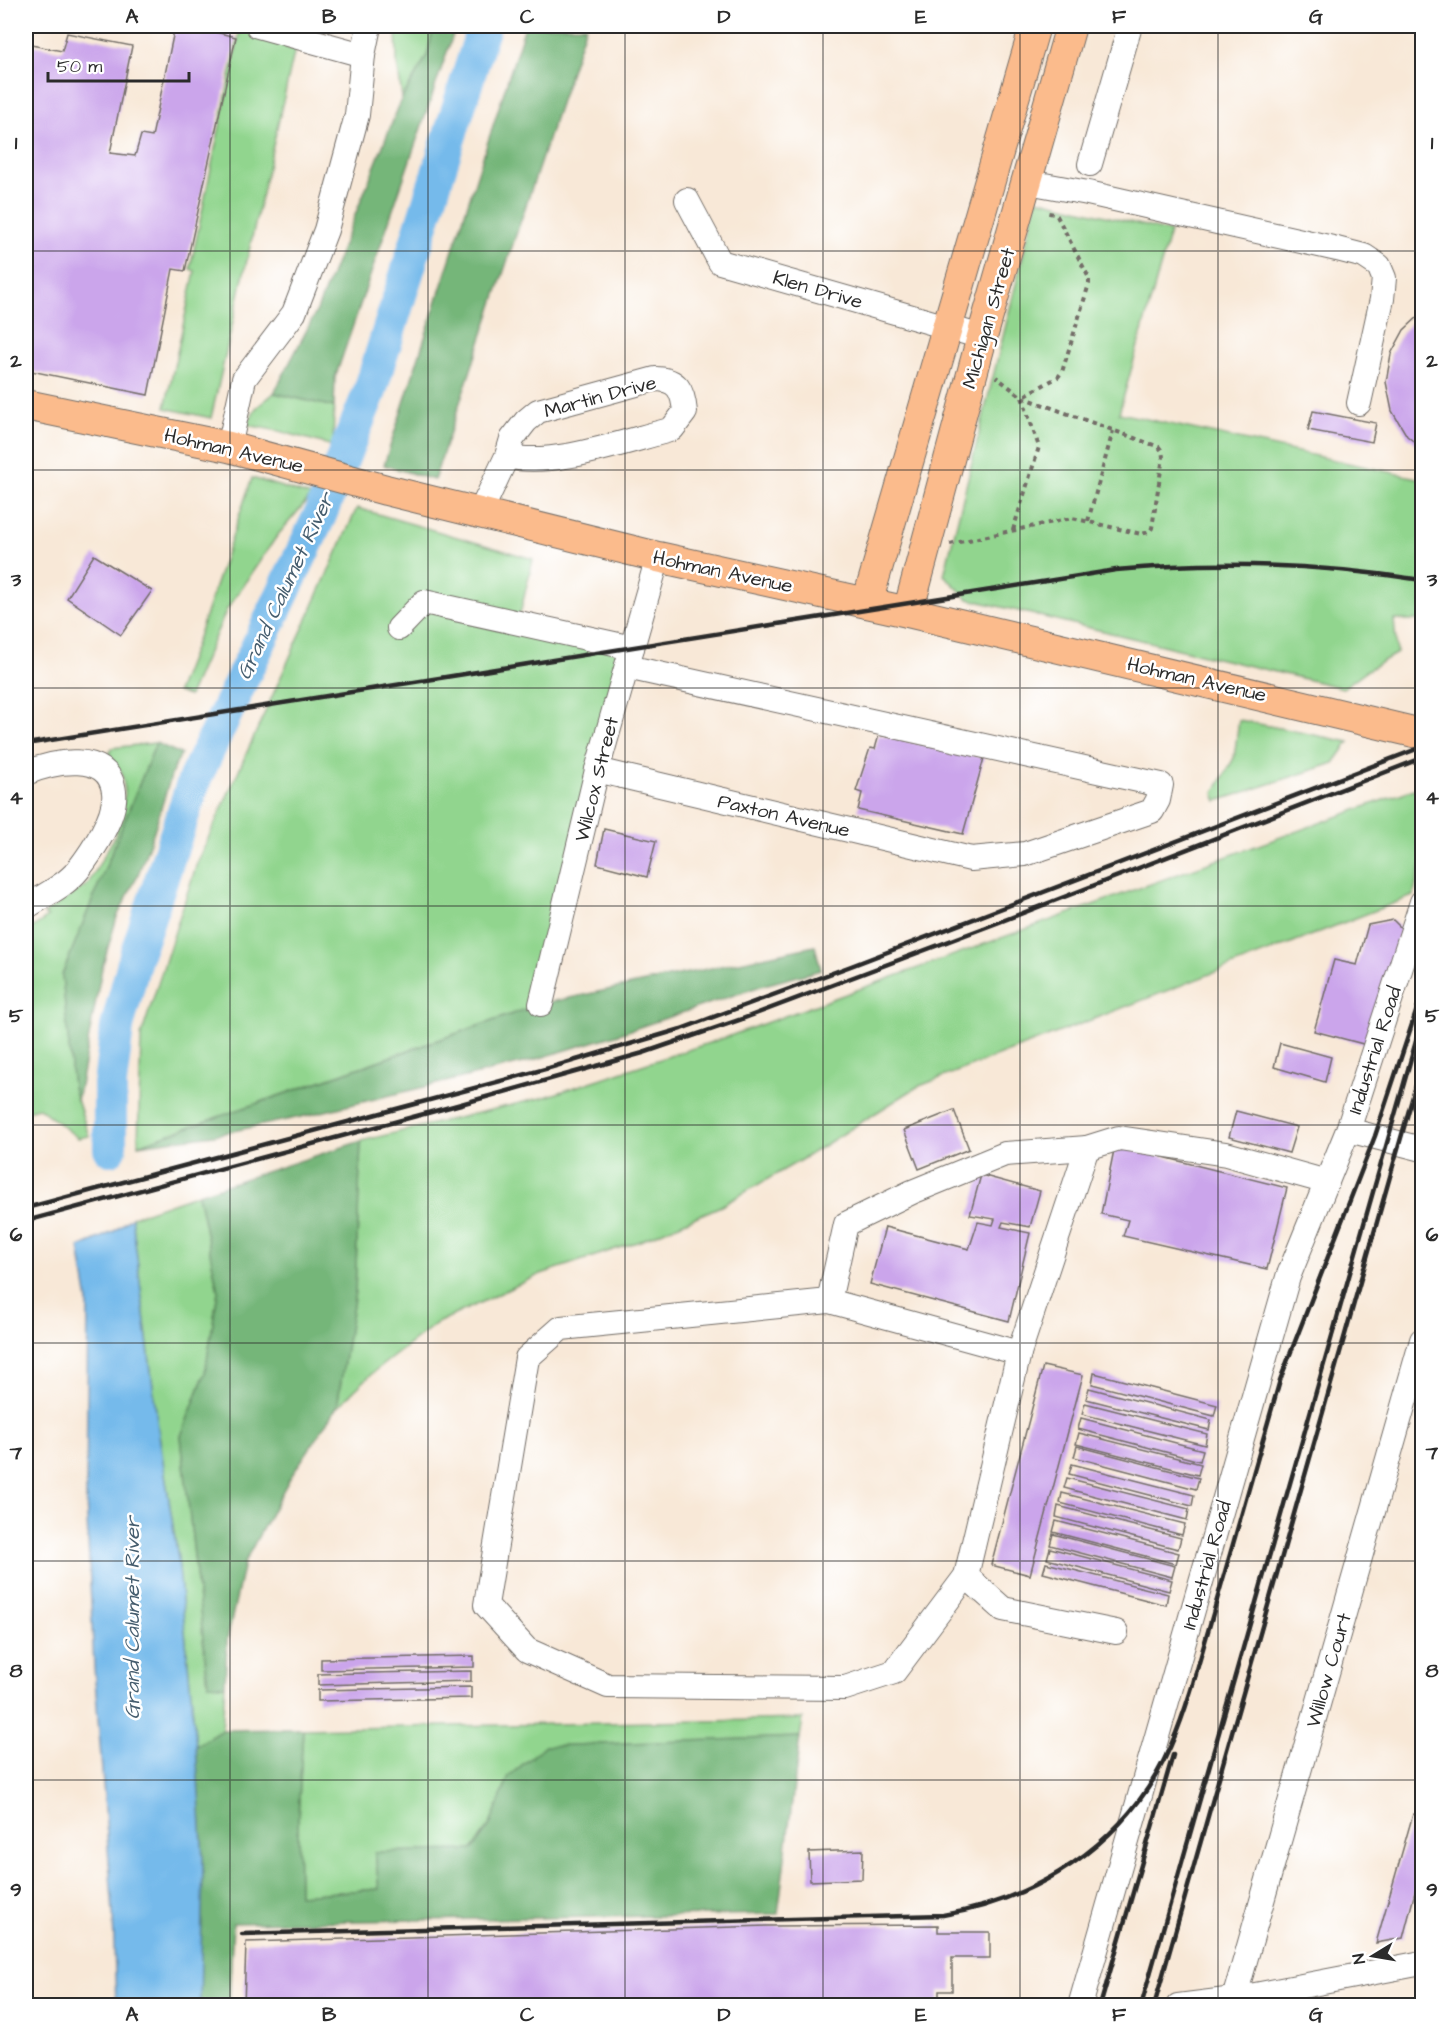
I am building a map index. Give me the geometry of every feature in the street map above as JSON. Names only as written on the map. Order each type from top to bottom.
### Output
[{"type":"main road","name":"Michigan Street","points":[[867,603],[1035,26]]},
{"type":"main road","name":"Michigan Street","points":[[909,612],[982,337],[1071,26]]},
{"type":"main road","name":"Hohman Avenue","points":[[26,405],[229,447],[386,490],[658,557],[909,612],[1422,734]]},
{"type":"street","points":[[258,26],[363,55]]},
{"type":"street","points":[[229,447],[244,379],[294,313],[326,230],[357,115],[363,55],[369,26]]},
{"type":"street","points":[[1090,164],[1130,26]]},
{"type":"street","points":[[1028,182],[1088,193],[1337,249],[1364,256],[1379,266],[1384,278],[1382,298],[1359,403]]},
{"type":"street","name":"Klen Drive","points":[[687,200],[720,262],[982,337]]},
{"type":"street","name":"Martin Drive","points":[[480,513],[507,456],[512,439],[526,421],[538,411],[655,379],[665,379],[678,386],[683,396],[685,412],[672,429],[553,459],[532,460],[507,456]]},
{"type":"street","name":"Wilcox Street","points":[[542,1004],[597,770],[658,557]]},
{"type":"street","points":[[399,628],[424,602],[629,657]]},
{"type":"street","name":"Paxton Avenue","points":[[597,770],[971,859],[1026,854],[1152,811],[1158,800],[1161,785],[629,657]]},
{"type":"street","points":[[26,773],[75,761],[96,765],[110,778],[114,793],[110,814],[94,849],[76,873],[26,907]]},
{"type":"street","name":"Industrial Road","points":[[1080,2006],[1288,1277],[1348,1130],[1422,902]]},
{"type":"street","name":"Industrial Road","points":[[1348,1130],[1422,1149]]},
{"type":"street","points":[[829,1300],[846,1224],[912,1192],[1005,1154],[1087,1148],[1119,1138],[1226,1154],[1327,1182]]},
{"type":"street","points":[[1018,1353],[829,1300],[561,1328],[527,1358],[486,1605],[527,1650],[608,1686],[845,1688],[894,1672],[966,1576],[1018,1353],[1087,1148]]},
{"type":"street","name":"Willow Court","points":[[1233,2002],[1422,1343]]},
{"type":"street","points":[[966,1576],[1003,1609],[1116,1632]]},
{"type":"street","points":[[1179,2006],[1233,2002],[1422,1963]]},
{"type":"path","points":[[1022,398],[1058,377],[1062,372],[1089,284],[1089,278],[1057,216],[1044,212]]},
{"type":"path","points":[[949,544],[1072,518],[1141,534],[1149,532],[1152,528],[1162,451],[1159,447],[1022,398],[996,377]]},
{"type":"path","points":[[1013,530],[1039,447],[1022,398]]},
{"type":"path","points":[[1088,521],[1113,431]]},
{"type":"green space","points":[[396,26],[434,26],[427,56],[402,98],[397,61]]},
{"type":"green space","points":[[434,26],[456,26],[335,378],[334,407],[274,393],[317,310],[402,98],[427,56]]},
{"type":"green space","points":[[525,26],[586,26],[434,480],[384,465]]},
{"type":"green space","points":[[240,29],[288,41],[287,48],[295,49],[211,418],[165,408],[195,271],[190,269]]},
{"type":"green space","points":[[1037,199],[1170,232],[1119,413],[1422,479],[1422,620],[1394,620],[1397,653],[1343,688],[968,599],[944,575]]},
{"type":"green space","points":[[274,393],[334,407],[333,446],[247,425],[256,408]]},
{"type":"green space","points":[[252,478],[311,496],[277,536],[227,609],[189,696],[177,692]]},
{"type":"green space","points":[[357,508],[533,559],[518,623],[632,648],[541,1004],[138,1145],[141,1036],[197,863]]},
{"type":"green space","points":[[1239,720],[1349,742],[1334,763],[1217,801],[1214,793],[1234,758]]},
{"type":"green space","points":[[156,743],[62,975],[73,1087],[89,1136],[78,1138],[39,1108],[26,1111],[26,932],[48,917],[44,914],[88,884],[115,836],[125,794],[122,772],[108,759],[111,748]]},
{"type":"green space","points":[[156,743],[181,754],[173,770],[138,875],[117,917],[102,968],[77,1101],[73,1087],[62,975]]},
{"type":"green space","points":[[1422,786],[1422,862],[1413,896],[917,1087],[806,1157],[721,1206],[640,1241],[541,1274],[437,1323],[376,1370],[337,1407],[355,1291],[361,1141],[545,1097],[724,1038]]},
{"type":"green space","points":[[815,946],[821,970],[764,985],[527,1062],[301,1117],[214,1135],[138,1145],[541,1004]]},
{"type":"green space","points":[[361,1141],[355,1291],[337,1407],[290,1478],[244,1563],[227,1640],[225,1685],[208,1684],[181,1436],[205,1373],[218,1291],[198,1194]]},
{"type":"green space","points":[[198,1194],[218,1291],[205,1373],[181,1436],[208,1684],[225,1685],[222,1730],[196,1746],[178,1559],[158,1428],[132,1217]]},
{"type":"green space","points":[[803,1719],[800,1737],[545,1746],[509,1776],[490,1825],[472,1850],[375,1852],[379,1889],[299,1895],[298,1818],[303,1729]]},
{"type":"green space","points":[[303,1729],[298,1818],[299,1895],[379,1889],[375,1852],[472,1850],[490,1825],[509,1776],[545,1746],[800,1737],[778,1914],[233,1923],[229,2005],[200,2005],[203,1860],[196,1746],[222,1730]]},
{"type":"water","points":[[132,1217],[158,1428],[178,1559],[196,1746],[203,1860],[200,2005],[116,2005],[113,1913],[94,1667],[86,1498],[88,1302],[79,1247],[113,1232]]},
{"type":"building","points":[[175,26],[190,26],[236,37],[185,271],[173,269],[148,395],[26,370],[26,44],[62,51],[67,33],[132,46],[110,153],[135,156],[141,135],[152,137]]},
{"type":"building","points":[[1422,313],[1422,448],[1407,436],[1392,411],[1386,382],[1391,354],[1404,330]]},
{"type":"building","points":[[1313,411],[1376,423],[1372,442],[1308,430]]},
{"type":"building","points":[[94,555],[152,591],[121,635],[67,598]]},
{"type":"building","points":[[879,735],[984,758],[963,834],[858,810],[862,793],[856,791],[870,748],[875,749]]},
{"type":"building","points":[[604,829],[656,841],[647,877],[597,864]]},
{"type":"building","points":[[1393,920],[1401,928],[1367,1045],[1314,1031],[1334,960],[1357,965],[1368,925]]},
{"type":"building","points":[[1280,1043],[1331,1057],[1325,1082],[1274,1067]]},
{"type":"building","points":[[954,1110],[969,1149],[919,1169],[904,1130]]},
{"type":"building","points":[[1236,1111],[1297,1127],[1289,1153],[1229,1137]]},
{"type":"building","points":[[1115,1145],[1287,1188],[1267,1269],[1123,1236],[1128,1220],[1101,1214]]},
{"type":"building","points":[[981,1175],[1040,1191],[1030,1227],[1003,1222],[1001,1227],[1030,1233],[1009,1321],[870,1284],[885,1227],[969,1249],[978,1222],[993,1225],[995,1219],[970,1215]]},
{"type":"building","points":[[1043,1366],[1083,1375],[1030,1575],[991,1565]]},
{"type":"building","points":[[1094,1373],[1217,1405],[1214,1416],[1092,1384]]},
{"type":"building","points":[[1089,1388],[1211,1420],[1209,1430],[1086,1399]]},
{"type":"building","points":[[1085,1403],[1207,1434],[1205,1445],[1082,1414]]},
{"type":"building","points":[[1081,1418],[1203,1450],[1200,1461],[1078,1429]]},
{"type":"building","points":[[1079,1433],[1201,1464],[1198,1475],[1076,1444]]},
{"type":"building","points":[[1077,1446],[1199,1478],[1196,1489],[1074,1457]]},
{"type":"building","points":[[1072,1464],[1194,1495],[1192,1506],[1069,1474]]},
{"type":"building","points":[[1067,1478],[1189,1509],[1187,1520],[1064,1488]]},
{"type":"building","points":[[1062,1493],[1185,1524],[1182,1535],[1060,1503]]},
{"type":"building","points":[[1058,1506],[1181,1538],[1178,1549],[1056,1517]]},
{"type":"building","points":[[1056,1521],[1179,1553],[1176,1564],[1053,1532]]},
{"type":"building","points":[[1053,1534],[1175,1566],[1172,1577],[1050,1545]]},
{"type":"building","points":[[1050,1548],[1172,1580],[1169,1591],[1047,1559]]},
{"type":"building","points":[[1046,1563],[1168,1594],[1166,1605],[1043,1573]]},
{"type":"building","points":[[474,1656],[474,1667],[321,1670],[321,1659]]},
{"type":"building","points":[[471,1671],[471,1681],[318,1685],[318,1674]]},
{"type":"building","points":[[471,1687],[471,1698],[318,1701],[318,1690]]},
{"type":"building","points":[[1413,1814],[1422,1817],[1422,1865],[1403,1938],[1376,1943]]},
{"type":"building","points":[[863,1850],[862,1879],[810,1881],[809,1852]]},
{"type":"building","points":[[938,1925],[938,1932],[990,1932],[990,1958],[952,1958],[952,1991],[939,1991],[939,2006],[244,2006],[246,1942],[767,1926]]},
{"type":"waterway","name":"Grand Calumet River","points":[[110,1149],[110,1084],[117,1027],[136,955],[195,778],[320,515],[370,391],[484,26]]},
{"type":"railway","points":[[26,744],[1116,570],[1194,565],[1270,565],[1346,570],[1422,580]]},
{"type":"railway","points":[[26,1208],[549,1068],[681,1029],[1422,747]]},
{"type":"railway","points":[[26,1221],[643,1053],[742,1019],[997,923],[1422,758]]},
{"type":"railway","points":[[1194,1680],[1280,1380],[1375,1136],[1422,994]]},
{"type":"railway","points":[[1141,2006],[1422,1020]]},
{"type":"railway","points":[[1154,2006],[1422,1064]]},
{"type":"railway","points":[[242,1934],[943,1915],[973,1909],[1003,1899],[1059,1873],[1108,1835],[1129,1813],[1148,1788],[1164,1761],[1182,1718],[1196,1674]]},
{"type":"railway","points":[[1100,2006],[1173,1755]]}]
